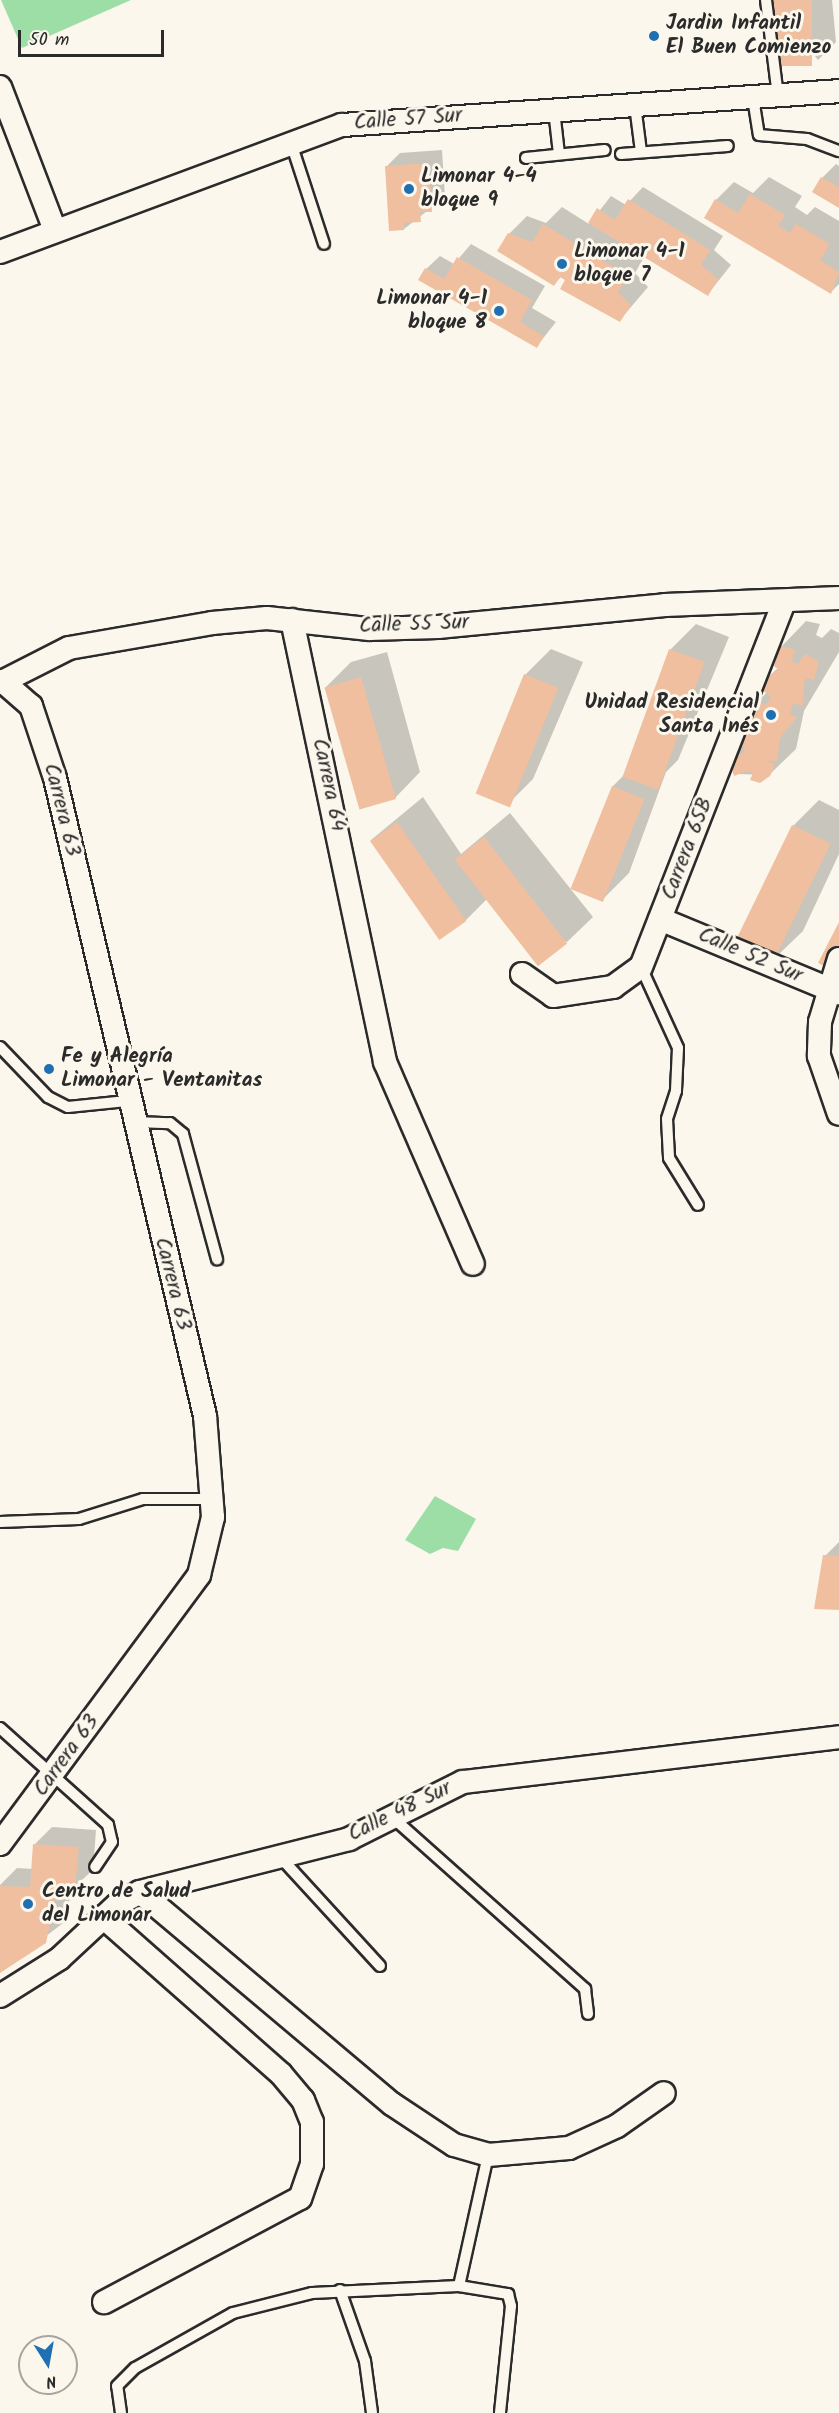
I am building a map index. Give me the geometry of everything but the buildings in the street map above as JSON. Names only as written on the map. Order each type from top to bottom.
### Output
[{"type":"street","points":[[0,87],[56,230]]},
{"type":"street","name":"Calle 57 Sur","points":[[0,252],[291,142],[342,125],[386,119],[839,91]]},
{"type":"street","name":"Calle 55 Sur","points":[[1,682],[69,648],[212,623],[292,621],[369,629],[426,628],[665,605],[783,604],[839,598]]},
{"type":"street","name":"Carrera 65B","points":[[641,967],[783,604]]},
{"type":"street","name":"Carrera 64","points":[[292,621],[365,950],[371,1008],[385,1062],[473,1264]]},
{"type":"street","name":"Carrera 63","points":[[0,1844],[199,1575],[212,1538],[212,1499],[205,1416],[130,1112],[38,721],[31,706],[1,682]]},
{"type":"street","name":"Calle 52 Sur","points":[[660,919],[833,991]]},
{"type":"street","points":[[839,959],[819,1056],[839,1114]]},
{"type":"street","points":[[522,974],[553,996],[613,987],[641,967]]},
{"type":"street","name":"Calle 48 Sur","points":[[0,1996],[59,1959],[103,1917],[140,1892],[198,1874],[282,1859],[349,1839],[437,1791],[483,1778],[839,1737]]},
{"type":"street","points":[[140,1892],[392,2104],[454,2145],[488,2156],[569,2148],[617,2126],[664,2093]]},
{"type":"street","points":[[103,1917],[281,2074],[303,2100],[312,2122],[312,2153],[300,2198],[104,2302]]},
{"type":"lane","points":[[766,0],[778,96]]},
{"type":"lane","points":[[753,98],[759,135],[807,139],[839,150]]},
{"type":"lane","points":[[635,105],[641,152]]},
{"type":"lane","points":[[554,110],[559,154]]},
{"type":"lane","points":[[291,142],[324,244]]},
{"type":"lane","points":[[621,154],[728,146]]},
{"type":"lane","points":[[526,158],[605,150]]},
{"type":"lane","points":[[641,967],[678,1048],[680,1067],[666,1129],[669,1158],[698,1205]]},
{"type":"lane","points":[[0,1047],[48,1097],[68,1107],[130,1112],[170,1123],[183,1134],[217,1259]]},
{"type":"lane","points":[[0,1522],[80,1519],[143,1499],[212,1499]]},
{"type":"lane","points":[[0,1728],[108,1825],[112,1842],[95,1866]]},
{"type":"lane","points":[[391,1816],[585,1989],[588,2014]]},
{"type":"lane","points":[[282,1859],[380,1966]]},
{"type":"lane","points":[[459,2286],[488,2156]]},
{"type":"lane","points":[[121,2413],[117,2386],[135,2368],[198,2329],[280,2299],[340,2290],[459,2286],[508,2294],[511,2306],[500,2413]]},
{"type":"lane","points":[[340,2290],[365,2361],[372,2413]]},
{"type":"green space","points":[[1,0],[131,0],[22,48]]},
{"type":"green space","points":[[435,1496],[476,1519],[458,1551],[443,1548],[430,1554],[405,1540]]},
{"type":"place","name":"Jardin Infantil El Buen Comienzo","points":[[654,36]]},
{"type":"place","name":"Limonar 4-4 bloque 9","points":[[409,189]]},
{"type":"place","name":"Limonar 4-1 bloque 7","points":[[562,264]]},
{"type":"place","name":"Limonar 4-1 bloque 8","points":[[499,311]]},
{"type":"place","name":"Unidad Residencial Santa Inés","points":[[771,715]]},
{"type":"place","name":"Fe y Alegría Limonar - Ventanitas","points":[[49,1069]]},
{"type":"place","name":"Centro de Salud del Limonar","points":[[28,1904]]}]
